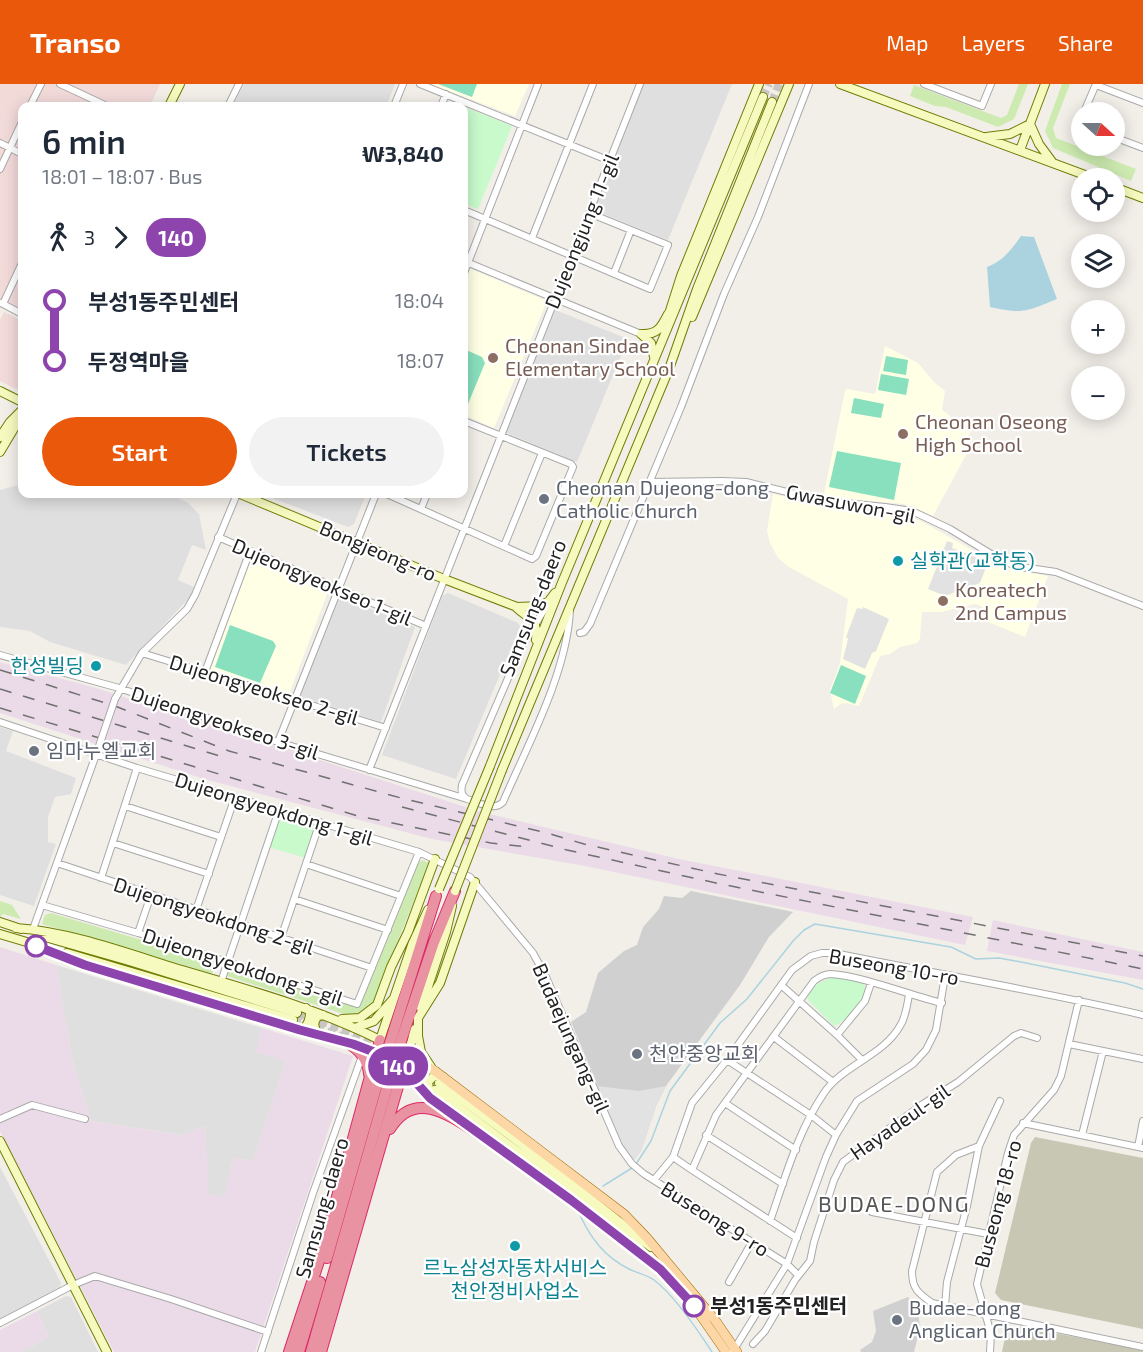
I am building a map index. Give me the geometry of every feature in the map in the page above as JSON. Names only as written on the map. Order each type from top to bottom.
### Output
[{"type":"highway","points":[[398,1032],[455,891]]},
{"type":"highway","points":[[385,1076],[437,892]]},
{"type":"highway","points":[[289,1352],[321,1255],[380,1040]]},
{"type":"highway","points":[[346,1042],[354,1046],[362,1055],[368,1068],[369,1080]]},
{"type":"highway","points":[[321,1352],[404,1069]]},
{"type":"highway","name":"Samsung-daero","points":[[299,1352],[385,1076]]},
{"type":"highway","name":"Samsung-daero","points":[[311,1352],[385,1076]]},
{"type":"highway","points":[[383,1140],[400,1115],[414,1108],[440,1112],[482,1136]]},
{"type":"main road","points":[[172,102],[180,84]]},
{"type":"main road","points":[[653,360],[681,276],[759,84]]},
{"type":"main road","points":[[669,369],[789,84]]},
{"type":"main road","points":[[840,84],[1071,170]]},
{"type":"main road","points":[[1020,150],[1044,84]]},
{"type":"main road","name":"Samsung-daero","points":[[380,1040],[412,945],[490,766],[653,360],[767,100],[669,369],[502,770],[455,891],[446,932],[418,1018]]},
{"type":"main road","points":[[985,137],[1010,134],[1030,124]]},
{"type":"main road","points":[[1030,124],[1038,144],[1054,163]]},
{"type":"main road","points":[[1125,191],[1143,198]]},
{"type":"main road","points":[[641,334],[650,335],[660,330],[672,305]]},
{"type":"main road","points":[[641,334],[651,343],[653,360]]},
{"type":"main road","points":[[0,391],[18,400]]},
{"type":"main road","points":[[0,437],[18,414]]},
{"type":"main road","points":[[0,452],[18,422]]},
{"type":"main road","name":"Bongjeong-ro","points":[[249,498],[517,607]]},
{"type":"main road","points":[[517,607],[542,606],[549,601],[561,585]]},
{"type":"main road","points":[[517,607],[536,625],[534,653]]},
{"type":"main road","points":[[319,1035],[314,1028],[316,1017],[328,1016],[345,1020],[360,1018],[378,1005],[435,859]]},
{"type":"main road","points":[[404,1069],[418,1018],[440,983],[473,880]]},
{"type":"main road","points":[[0,922],[295,1016],[0,934]]},
{"type":"main road","points":[[16,928],[33,929],[107,947],[221,981],[328,1016],[380,1040],[408,1055],[482,1136],[571,1200],[660,1269]]},
{"type":"main road","points":[[35,945],[85,965],[346,1042],[377,1053],[436,1084],[611,1204],[636,1226],[715,1320],[733,1351]]},
{"type":"main road","points":[[355,1028],[374,1021],[394,998]]},
{"type":"main road","points":[[300,1030],[305,1028],[309,1020],[310,1012],[306,1008]]},
{"type":"main road","points":[[418,1018],[421,1052],[436,1084],[630,1238],[733,1351]]},
{"type":"main road","points":[[0,1141],[107,1352]]},
{"type":"street","points":[[32,102],[41,84]]},
{"type":"street","points":[[60,84],[98,102]]},
{"type":"street","points":[[230,102],[239,84]]},
{"type":"street","points":[[396,102],[403,84]]},
{"type":"street","points":[[420,84],[466,102]]},
{"type":"street","points":[[468,257],[538,84]]},
{"type":"street","points":[[532,238],[593,84]]},
{"type":"street","name":"Dujeongjung 11-gil","points":[[369,770],[640,84]]},
{"type":"street","points":[[580,633],[584,632],[590,624],[650,482],[724,294],[759,217],[809,84]]},
{"type":"street","points":[[924,84],[982,106],[991,84]]},
{"type":"street","points":[[1088,102],[1096,84],[1143,103]]},
{"type":"street","points":[[443,102],[446,94]]},
{"type":"street","points":[[468,103],[610,161]]},
{"type":"street","points":[[0,169],[18,131]]},
{"type":"street","points":[[1125,141],[1143,148]]},
{"type":"street","points":[[0,143],[18,152]]},
{"type":"street","points":[[468,212],[650,289],[668,245],[589,213]]},
{"type":"street","points":[[614,273],[632,230]]},
{"type":"street","points":[[468,262],[641,334]]},
{"type":"street","points":[[18,271],[2,303],[18,312]]},
{"type":"street","points":[[396,498],[532,559],[536,556],[573,467],[571,464],[468,423]]},
{"type":"street","points":[[504,546],[542,453]]},
{"type":"street","name":"Gwasuwon-gil","points":[[650,482],[746,482],[824,501],[912,511],[950,529],[1015,566],[1056,572],[1143,606]]},
{"type":"street","points":[[33,929],[120,688],[142,653],[187,609],[237,498]]},
{"type":"street","points":[[278,742],[374,498]]},
{"type":"street","points":[[421,509],[426,498]]},
{"type":"street","name":"Dujeongyeokseo 1-gil","points":[[218,537],[426,626]]},
{"type":"street","points":[[205,672],[250,551]]},
{"type":"street","points":[[449,794],[458,792],[462,785],[521,648],[549,601]]},
{"type":"street","name":"Dujeongyeokseo 3-gil","points":[[0,655],[120,688],[278,742],[494,807],[503,802],[559,670],[569,635],[571,604]]},
{"type":"street","name":"Dujeongyeokseo 2-gil","points":[[142,653],[386,728]]},
{"type":"street","name":"Dujeongyeokdong 1-gil","points":[[0,722],[97,752],[137,768],[418,852],[473,880]]},
{"type":"street","points":[[101,878],[137,768]]},
{"type":"street","points":[[462,785],[461,792],[467,799]]},
{"type":"street","points":[[196,910],[235,797]]},
{"type":"street","points":[[125,806],[221,837]]},
{"type":"street","points":[[221,981],[279,810]]},
{"type":"street","points":[[281,938],[320,822]]},
{"type":"street","points":[[113,843],[208,874]]},
{"type":"street","name":"Dujeongyeokdong 3-gil","points":[[42,905],[138,933],[357,1004],[418,852]]},
{"type":"street","name":"Dujeongyeokdong 2-gil","points":[[57,863],[372,968]]},
{"type":"street","points":[[306,864],[401,896]]},
{"type":"street","name":"Budaejungang-gil","points":[[473,880],[533,953],[546,977],[619,1146],[632,1164],[644,1174]]},
{"type":"street","points":[[138,933],[151,895]]},
{"type":"street","points":[[294,899],[387,930]]},
{"type":"street","name":"Buseong 10-ro","points":[[654,1180],[673,1157],[692,1103],[727,1060],[792,970],[811,956],[834,953],[1079,1000],[1143,1015]]},
{"type":"street","points":[[692,1170],[716,1114],[814,981],[821,975],[831,974],[871,982],[942,1003]]},
{"type":"street","points":[[733,1351],[787,1264],[825,1157],[857,1101],[913,1064],[926,1050],[936,1030],[945,976]]},
{"type":"street","points":[[837,1035],[865,1001],[871,982]]},
{"type":"street","points":[[781,985],[862,1060]]},
{"type":"street","points":[[770,1221],[811,1115],[833,1082],[882,1047],[901,1025],[909,995]]},
{"type":"street","name":"Buseong 18-ro","points":[[990,1352],[991,1334],[977,1284],[1008,1153],[1014,1135],[1054,1090],[1069,1044],[1079,1000]]},
{"type":"street","name":"Hayadeul-gil","points":[[753,1344],[765,1331],[798,1275],[810,1261],[834,1180],[843,1162],[923,1104],[958,1082],[1014,1036],[1021,1033],[1037,1038]]},
{"type":"street","points":[[774,1037],[833,1082]]},
{"type":"street","points":[[1069,1044],[1143,1059]]},
{"type":"street","points":[[1082,1135],[1103,1051]]},
{"type":"street","points":[[261,1352],[362,1055]]},
{"type":"street","points":[[727,1060],[811,1115],[837,1135]]},
{"type":"street","points":[[945,1306],[948,1282],[979,1146],[1000,1101]]},
{"type":"street","points":[[725,1103],[796,1150]]},
{"type":"street","points":[[0,1119],[32,1105],[85,1119]]},
{"type":"street","points":[[1023,1123],[1140,1147],[1143,1120]]},
{"type":"street","points":[[706,1135],[783,1184]]},
{"type":"street","points":[[979,1146],[956,1155],[937,1172],[912,1272],[912,1283],[922,1296],[932,1303],[1143,1347]]},
{"type":"street","points":[[673,1157],[797,1238]]},
{"type":"street","name":"Buseong 9-ro","points":[[644,1174],[787,1264],[798,1275]]},
{"type":"street","points":[[872,1212],[988,1234]]},
{"type":"street","points":[[729,1282],[752,1242]]},
{"type":"street","points":[[0,1323],[95,1276],[268,1332]]},
{"type":"shaded area","points":[[0,84],[160,84],[152,102],[18,102],[18,308],[0,299]]},
{"type":"shaded area","points":[[244,84],[395,85],[388,102],[235,102]]},
{"type":"shaded area","points":[[430,84],[529,84],[515,116]]},
{"type":"shaded area","points":[[644,84],[732,84],[668,240],[594,210]]},
{"type":"shaded area","name":"Cheonan Sindae Elementary School","points":[[468,268],[547,301],[494,428],[468,417]]},
{"type":"shaded area","points":[[553,309],[628,339],[577,462],[502,431]]},
{"type":"shaded area","points":[[4,312],[18,319],[18,388],[16,389],[0,381],[0,320]]},
{"type":"shaded area","name":"Cheonan Oseong High School","points":[[885,346],[918,363],[945,391],[942,410],[958,426],[970,430],[966,455],[933,516],[904,504],[827,497],[824,493],[845,391],[847,389],[875,394]]},
{"type":"shaded area","points":[[18,485],[18,498],[178,498],[187,502],[199,514],[206,550],[192,545],[178,580],[194,587],[192,595],[126,665],[50,642],[30,631],[0,627],[0,490]]},
{"type":"shaded area","name":"Koreatech 2nd Campus","points":[[773,494],[822,505],[909,517],[921,521],[990,560],[1018,571],[1048,576],[1025,637],[981,619],[983,607],[975,604],[941,612],[922,612],[920,639],[917,643],[900,647],[890,654],[880,656],[859,706],[846,703],[834,709],[830,690],[840,663],[848,599],[789,567],[778,558],[767,531]]},
{"type":"shaded area","points":[[272,498],[364,498],[354,524],[348,527]]},
{"type":"shaded area","points":[[947,541],[953,543],[952,548],[988,562],[980,583],[945,596],[928,589]]},
{"type":"shaded area","points":[[251,556],[329,589],[289,694],[210,670]]},
{"type":"shaded area","points":[[448,593],[518,623],[520,627],[456,779],[382,755],[442,596]]},
{"type":"shaded area","points":[[337,595],[415,627],[381,722],[298,696]]},
{"type":"shaded area","points":[[863,607],[889,619],[876,651],[872,653],[865,669],[843,659],[848,639],[846,637],[857,608],[862,609]]},
{"type":"shaded area","points":[[0,662],[96,688],[481,812],[679,859],[973,917],[965,945],[585,866],[432,839],[204,779],[0,713]]},
{"type":"shaded area","points":[[0,727],[13,731],[6,751],[76,778],[71,794],[55,797],[48,817],[48,842],[56,844],[34,906],[0,895]]},
{"type":"shaded area","name":"천안중앙교회","points":[[691,891],[793,912],[769,937],[740,985],[666,1086],[656,1106],[641,1151],[633,1161],[622,1143],[571,1022],[586,1012],[598,973],[624,951],[637,945],[643,927],[659,909],[664,896],[682,898]]},
{"type":"shaded area","points":[[993,920],[1143,952],[1143,980],[987,951]]},
{"type":"shaded area","points":[[0,947],[56,965],[72,1060],[91,1121],[182,1135],[205,1126],[209,1194],[225,1197],[233,1158],[253,1161],[286,1061],[255,1052],[262,1028],[353,1056],[255,1352],[114,1352],[0,1131]]},
{"type":"shaded area","points":[[56,965],[262,1028],[256,1052],[286,1061],[253,1161],[233,1158],[225,1198],[208,1194],[205,1126],[183,1135],[91,1121],[72,1060]]},
{"type":"shaded area","points":[[597,1086],[639,1091],[666,1086],[656,1106],[641,1151],[633,1161],[622,1143]]},
{"type":"shaded area","points":[[1035,1137],[1143,1158],[1143,1329],[1001,1300],[995,1293],[1031,1143]]},
{"type":"shaded area","points":[[0,1167],[61,1283],[59,1291],[0,1321]]},
{"type":"shaded area","points":[[66,1296],[71,1297],[98,1352],[20,1352],[49,1337],[37,1311]]},
{"type":"shaded area","name":"Budae-dong Anglican Church","points":[[908,1297],[918,1312],[920,1328],[914,1352],[861,1352],[860,1350],[872,1342],[876,1331],[873,1311]]},
{"type":"shaded area","points":[[37,1311],[49,1337],[20,1352],[0,1352],[0,1330]]},
{"type":"shaded area","points":[[1017,1326],[1143,1350],[1143,1352],[1002,1352],[1006,1333]]},
{"type":"green space","points":[[438,84],[477,84],[472,97]]},
{"type":"green space","points":[[1019,84],[1028,84],[1014,119],[998,127],[910,96],[914,85],[1001,118],[1007,115]]},
{"type":"green space","points":[[1062,84],[1070,84],[1053,128],[1056,138],[1071,144],[1071,156],[1053,148],[1045,131]]},
{"type":"green space","points":[[468,109],[512,126],[478,209],[468,205]]},
{"type":"green space","points":[[1072,156],[1102,156],[1136,169],[1131,181],[1125,178],[1125,168],[1100,168]]},
{"type":"green space","points":[[468,351],[482,357],[485,363],[468,404]]},
{"type":"green space","points":[[886,356],[908,360],[906,375],[883,371]]},
{"type":"green space","points":[[881,374],[909,379],[906,395],[878,390]]},
{"type":"green space","points":[[854,398],[884,404],[881,418],[851,413]]},
{"type":"green space","points":[[837,451],[901,463],[894,500],[829,487]]},
{"type":"green space","points":[[230,625],[273,641],[276,646],[260,683],[215,667]]},
{"type":"green space","points":[[841,665],[866,676],[855,704],[830,693]]},
{"type":"green space","points":[[280,812],[318,824],[306,858],[268,847]]},
{"type":"green space","points":[[422,860],[429,863],[371,1008],[362,1013],[347,1015],[227,976],[228,970],[233,969],[358,1007],[417,864]]},
{"type":"green space","points":[[0,901],[12,905],[21,919],[3,914],[0,918]]},
{"type":"green space","points":[[51,913],[212,961],[215,966],[210,973],[42,924],[45,915]]},
{"type":"green space","points":[[835,977],[863,983],[866,989],[855,1011],[834,1026],[807,999],[811,990],[818,984]]},
{"type":"water","points":[[1021,236],[1034,237],[1057,299],[1024,311],[990,307],[987,267],[1011,250]]},
{"type":"waterway","points":[[636,1164],[651,1141],[670,1091],[720,1023],[747,999],[793,941],[804,930],[815,924],[951,947],[976,959],[999,958],[1125,983],[1143,989]]},
{"type":"waterway","points":[[603,1186],[632,1168]]},
{"type":"waterway","points":[[580,1215],[589,1232],[606,1253],[620,1264],[654,1280],[669,1294],[712,1352]]},
{"type":"tunnel","points":[[763,97],[769,84]]},
{"type":"tunnel","points":[[772,102],[779,84]]},
{"type":"tunnel","points":[[297,1013],[358,1034],[437,1081]]},
{"type":"tunnel","points":[[293,1020],[355,1041]]},
{"type":"tunnel","points":[[401,1065],[432,1087]]},
{"type":"railway","points":[[0,670],[115,706],[229,751],[401,798],[584,844],[718,874],[1143,956]]},
{"type":"railway","points":[[0,689],[223,757]]},
{"type":"railway","points":[[0,708],[358,816],[491,843],[527,847]]},
{"type":"railway","points":[[402,807],[567,850],[716,883],[1143,969]]},
{"type":"bus line","name":"140","points":[[36,946],[85,965],[353,1044],[382,1055],[404,1069],[430,1098],[571,1200],[660,1269],[694,1306]]},
{"type":"place","name":"Cheonan Sindae Elementary School","points":[[493,358]]},
{"type":"place","name":"Cheonan Oseong High School","points":[[903,434]]},
{"type":"place","name":"Cheonan Dujeong-dong Catholic Church","points":[[544,499]]},
{"type":"place","name":"실학관(교학동)","points":[[898,561]]},
{"type":"place","name":"Koreatech 2nd Campus","points":[[943,601]]},
{"type":"place","name":"한성빌딩","points":[[96,666]]},
{"type":"place","name":"임마누엘교회","points":[[34,751]]},
{"type":"place","name":"천안중앙교회","points":[[637,1054]]},
{"type":"place","name":"르노삼성자동차서비스 천안정비사업소","points":[[515,1246]]},
{"type":"place","name":"부성1동주민센터","points":[[694,1306]]},
{"type":"place","name":"Budae-dong Anglican Church","points":[[897,1320]]},
{"type":"district","name":"BUDAE-DONG","points":[[894,1204]]}]
